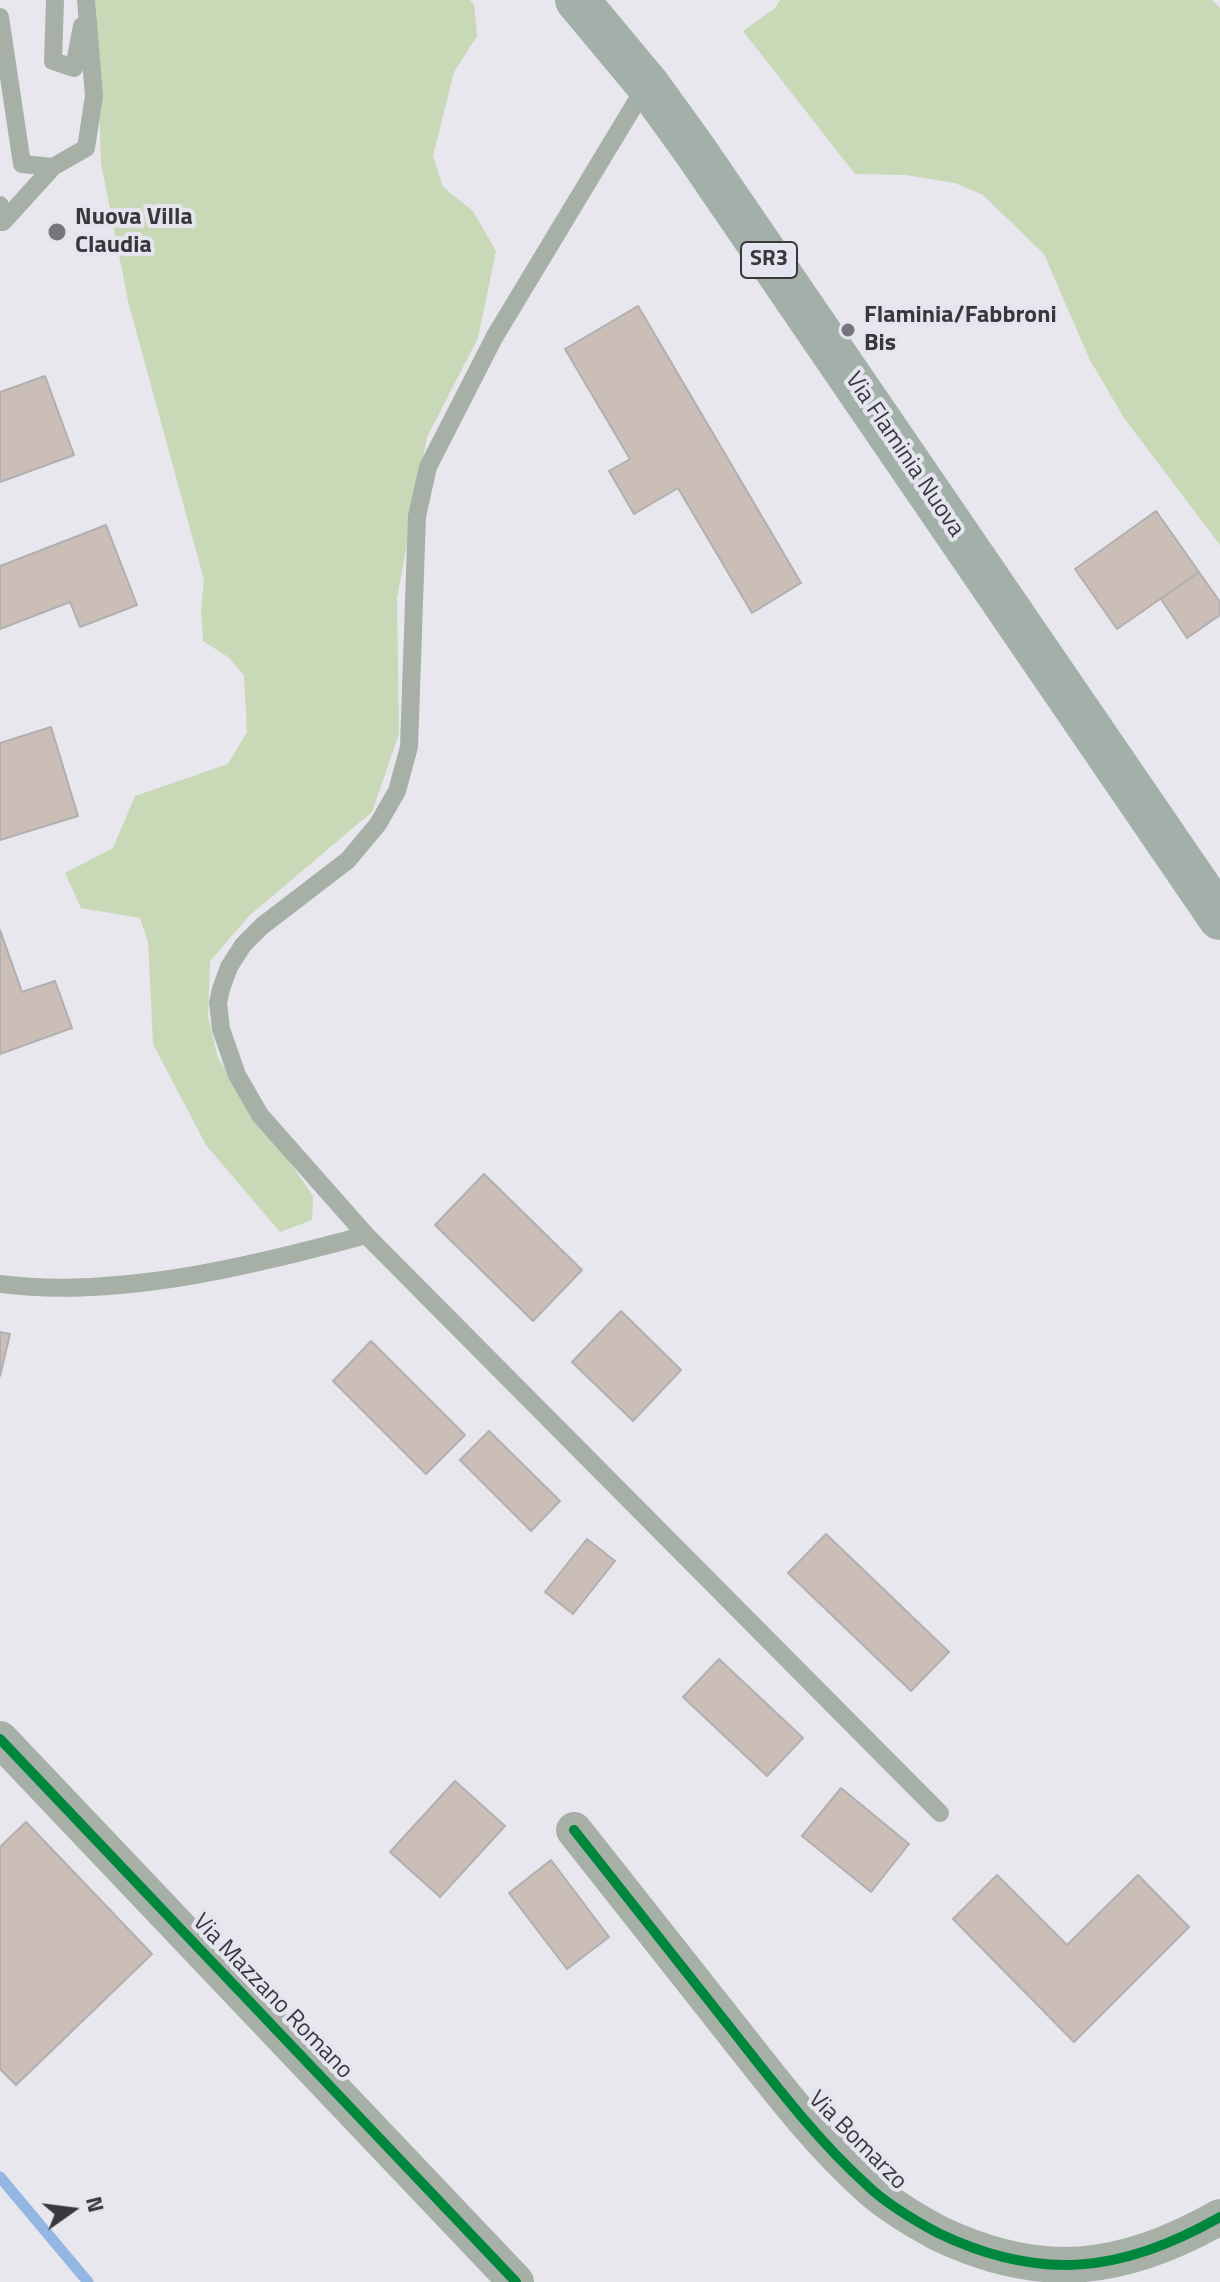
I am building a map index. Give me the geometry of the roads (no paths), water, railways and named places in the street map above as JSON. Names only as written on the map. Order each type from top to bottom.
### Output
[{"type":"main road","name":"Via Flaminia Nuova","points":[[577,0],[647,84],[1220,918]]},
{"type":"street","name":"Via Mazzano Romano","points":[[0,1739],[516,2282]]},
{"type":"street","name":"Via Bomarzo","points":[[574,1830],[800,2115],[869,2187],[916,2221],[994,2257],[1030,2266],[1060,2268],[1120,2260],[1164,2245],[1220,2217]]},
{"type":"lane","points":[[55,0],[53,61],[74,68],[86,2]]},
{"type":"lane","points":[[0,205],[3,222],[53,167],[86,148],[94,96],[86,2]]},
{"type":"lane","points":[[0,17],[22,164],[53,167]]},
{"type":"lane","points":[[647,84],[495,336],[428,467],[419,499],[416,534],[409,747],[397,791],[378,824],[348,860],[251,935],[229,967],[221,989],[219,1016],[225,1045],[251,1102],[278,1138],[366,1235],[940,1813]]},
{"type":"lane","points":[[0,1284],[32,1288],[103,1286],[260,1262],[366,1235]]},
{"type":"waterway","points":[[0,2177],[88,2282]]},
{"type":"place","name":"Nuova Villa Claudia","points":[[57,232]]},
{"type":"place","name":"Flaminia/Fabbroni Bis","points":[[848,330]]}]
